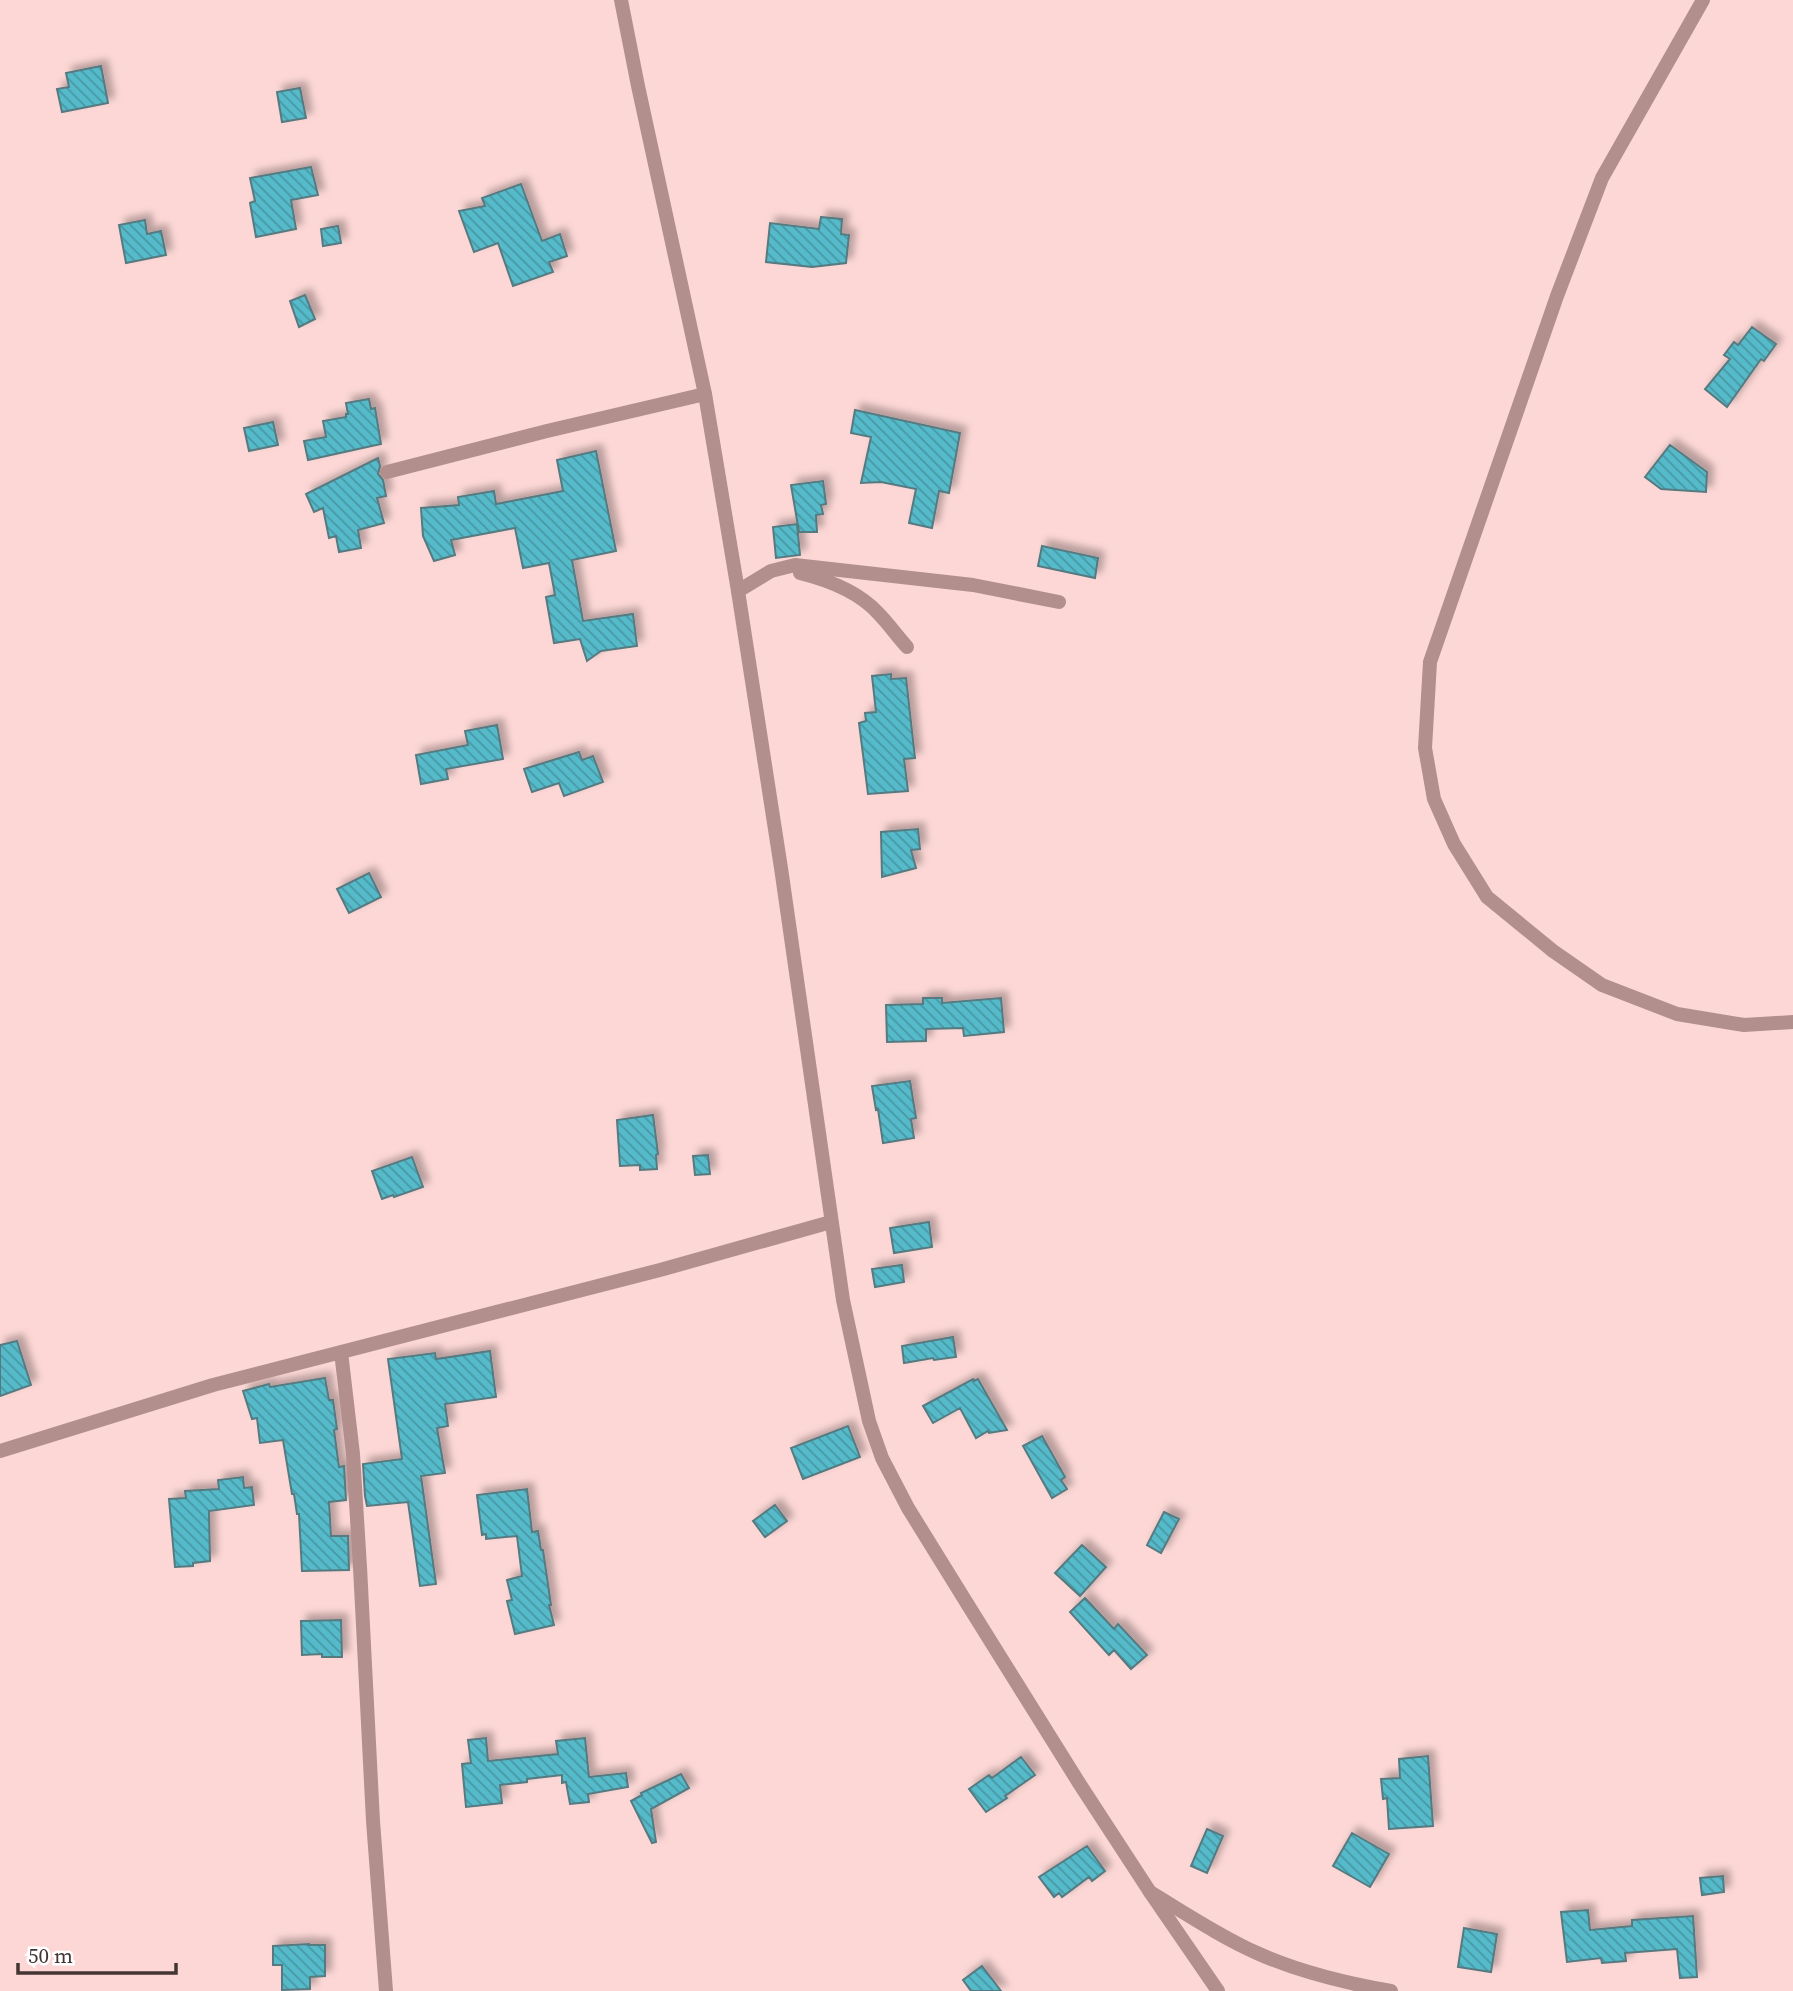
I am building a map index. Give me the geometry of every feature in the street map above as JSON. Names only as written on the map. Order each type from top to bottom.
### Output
[{"type":"street","points":[[621,0],[705,394],[785,895],[843,1300],[869,1422],[882,1458],[908,1508],[1079,1783],[1219,1991]]},
{"type":"street","points":[[1703,0],[1602,178],[1557,296],[1430,662],[1425,748],[1434,799],[1454,844],[1487,897],[1553,951],[1602,985],[1677,1014],[1744,1025],[1793,1022]]},
{"type":"street","points":[[387,472],[547,430],[705,394]]},
{"type":"street","points":[[738,591],[771,571],[795,565],[973,584],[1059,602]]},
{"type":"street","points":[[771,571],[797,572],[824,579],[849,591],[877,611],[907,647]]},
{"type":"street","points":[[0,1451],[213,1385],[660,1270],[831,1222]]},
{"type":"street","points":[[341,1352],[353,1454],[373,1821],[386,1991]]},
{"type":"street","points":[[1150,1892],[1198,1922],[1257,1953],[1334,1980],[1391,1991]]},
{"type":"building","points":[[101,66],[108,103],[62,112],[57,89],[69,87],[66,73]]},
{"type":"building","points":[[300,88],[306,118],[282,122],[277,92]]},
{"type":"building","points":[[311,167],[318,195],[291,200],[296,229],[256,237],[250,203],[255,201],[250,178]]},
{"type":"building","points":[[521,184],[542,241],[560,234],[567,256],[549,262],[553,272],[513,286],[498,243],[474,252],[459,211],[485,206],[482,198]]},
{"type":"building","points":[[821,217],[842,219],[841,234],[849,235],[846,263],[812,267],[766,262],[770,223],[819,229]]},
{"type":"building","points":[[145,220],[147,234],[161,231],[166,255],[126,263],[119,225]]},
{"type":"building","points":[[338,226],[341,243],[323,246],[321,229]]},
{"type":"building","points":[[305,295],[315,319],[299,327],[290,301]]},
{"type":"building","points":[[1752,327],[1776,344],[1764,361],[1761,359],[1727,407],[1705,389],[1730,359],[1724,355],[1734,342],[1738,345]]},
{"type":"building","points":[[369,399],[371,409],[375,408],[381,444],[308,460],[304,441],[326,437],[323,421],[346,417],[346,403]]},
{"type":"building","points":[[855,410],[960,433],[949,493],[939,491],[932,528],[909,523],[916,489],[881,482],[861,483],[871,437],[851,433]]},
{"type":"building","points":[[273,422],[278,445],[249,451],[244,428]]},
{"type":"building","points":[[1670,445],[1707,472],[1706,492],[1661,489],[1645,477]]},
{"type":"building","points":[[596,451],[616,551],[572,560],[583,621],[633,614],[637,646],[601,651],[587,661],[580,639],[554,643],[546,597],[555,595],[549,563],[523,568],[515,528],[451,540],[455,555],[434,561],[423,536],[421,508],[459,505],[458,497],[494,491],[496,504],[563,491],[557,460]]},
{"type":"building","points":[[378,458],[378,474],[383,480],[386,496],[377,498],[384,523],[358,530],[361,548],[339,552],[336,536],[329,538],[323,508],[314,512],[306,494]]},
{"type":"building","points":[[823,481],[826,504],[821,505],[823,514],[816,515],[817,532],[799,532],[791,485]]},
{"type":"building","points":[[797,524],[800,555],[776,558],[773,527]]},
{"type":"building","points":[[1042,546],[1098,558],[1095,578],[1038,566]]},
{"type":"building","points":[[891,674],[891,679],[906,678],[915,758],[904,759],[908,791],[868,794],[859,723],[866,721],[865,713],[876,712],[872,676]]},
{"type":"building","points":[[497,725],[503,759],[446,769],[448,779],[421,784],[416,755],[468,745],[465,731]]},
{"type":"building","points":[[579,752],[582,760],[593,756],[603,782],[564,796],[559,783],[532,792],[524,769]]},
{"type":"building","points":[[918,829],[920,849],[911,850],[916,868],[882,877],[881,832]]},
{"type":"building","points":[[369,873],[381,897],[349,913],[337,889]]},
{"type":"building","points":[[923,998],[942,998],[942,1003],[1001,998],[1004,1032],[964,1036],[963,1028],[926,1029],[926,1041],[887,1042],[886,1005],[923,1004]]},
{"type":"building","points":[[910,1081],[916,1118],[911,1119],[914,1138],[883,1143],[872,1086]]},
{"type":"building","points":[[653,1115],[658,1154],[657,1169],[640,1170],[640,1165],[620,1166],[617,1120]]},
{"type":"building","points":[[708,1155],[710,1174],[695,1175],[693,1156]]},
{"type":"building","points":[[412,1157],[423,1187],[382,1199],[372,1171]]},
{"type":"building","points":[[929,1222],[932,1247],[894,1253],[890,1228]]},
{"type":"building","points":[[902,1265],[904,1282],[875,1287],[872,1269]]},
{"type":"building","points":[[953,1337],[956,1357],[904,1363],[902,1346]]},
{"type":"building","points":[[17,1341],[31,1385],[0,1396],[0,1345]]},
{"type":"building","points":[[490,1351],[496,1397],[445,1404],[448,1426],[437,1428],[445,1473],[421,1476],[436,1584],[420,1586],[408,1502],[367,1506],[365,1496],[363,1464],[402,1459],[388,1359],[435,1353],[436,1359]]},
{"type":"building","points":[[325,1378],[329,1400],[333,1400],[337,1429],[334,1430],[339,1467],[344,1466],[346,1500],[329,1502],[331,1536],[348,1536],[349,1570],[302,1571],[299,1514],[292,1494],[283,1440],[260,1443],[257,1418],[252,1419],[243,1391],[269,1384],[270,1387]]},
{"type":"building","points":[[973,1379],[978,1379],[1007,1430],[988,1431],[976,1438],[960,1408],[933,1423],[923,1406]]},
{"type":"building","points":[[848,1426],[860,1457],[803,1479],[791,1448]]},
{"type":"building","points":[[1042,1436],[1065,1477],[1061,1480],[1067,1489],[1052,1498],[1023,1446]]},
{"type":"building","points":[[243,1477],[244,1488],[252,1487],[254,1505],[209,1511],[210,1561],[175,1567],[169,1499],[186,1498],[185,1491],[219,1489],[218,1480]]},
{"type":"building","points":[[527,1489],[532,1532],[538,1531],[543,1550],[554,1625],[515,1634],[507,1601],[512,1600],[507,1580],[522,1576],[517,1536],[486,1539],[486,1534],[482,1535],[477,1495]]},
{"type":"building","points":[[775,1505],[787,1521],[765,1537],[753,1521]]},
{"type":"building","points":[[1164,1512],[1179,1519],[1161,1553],[1147,1545]]},
{"type":"building","points":[[1082,1545],[1106,1567],[1080,1596],[1055,1573]]},
{"type":"building","points":[[1085,1598],[1114,1629],[1118,1624],[1147,1655],[1131,1669],[1114,1650],[1109,1655],[1070,1612]]},
{"type":"building","points":[[341,1620],[342,1657],[302,1655],[301,1621]]},
{"type":"building","points":[[486,1738],[488,1761],[558,1754],[556,1741],[585,1738],[589,1777],[626,1773],[628,1787],[588,1794],[589,1802],[570,1804],[566,1782],[562,1783],[562,1775],[527,1779],[527,1782],[500,1785],[502,1803],[466,1807],[462,1764],[471,1763],[468,1740]]},
{"type":"building","points":[[1428,1756],[1433,1826],[1389,1829],[1387,1798],[1383,1799],[1381,1779],[1400,1778],[1399,1759]]},
{"type":"building","points":[[1021,1757],[1035,1775],[986,1812],[969,1789],[989,1775],[992,1778]]},
{"type":"building","points":[[681,1774],[689,1788],[651,1809],[656,1842],[652,1843],[631,1801],[642,1795],[641,1793]]},
{"type":"building","points":[[1207,1829],[1223,1836],[1207,1873],[1191,1866]]},
{"type":"building","points":[[1352,1833],[1389,1854],[1370,1887],[1333,1866]]},
{"type":"building","points":[[1087,1846],[1105,1871],[1092,1881],[1089,1877],[1062,1897],[1059,1893],[1054,1897],[1039,1877]]},
{"type":"building","points":[[1723,1876],[1724,1892],[1702,1895],[1700,1878]]},
{"type":"building","points":[[1588,1910],[1590,1930],[1632,1926],[1632,1920],[1693,1916],[1697,1977],[1680,1978],[1677,1949],[1625,1953],[1626,1961],[1602,1963],[1601,1958],[1567,1962],[1561,1912]]},
{"type":"building","points":[[1464,1928],[1497,1934],[1491,1972],[1458,1967]]},
{"type":"building","points":[[325,1945],[325,1976],[310,1977],[310,1989],[282,1990],[282,1965],[273,1965],[273,1946]]},
{"type":"building","points":[[982,1966],[1001,1991],[971,1991],[963,1980]]}]
